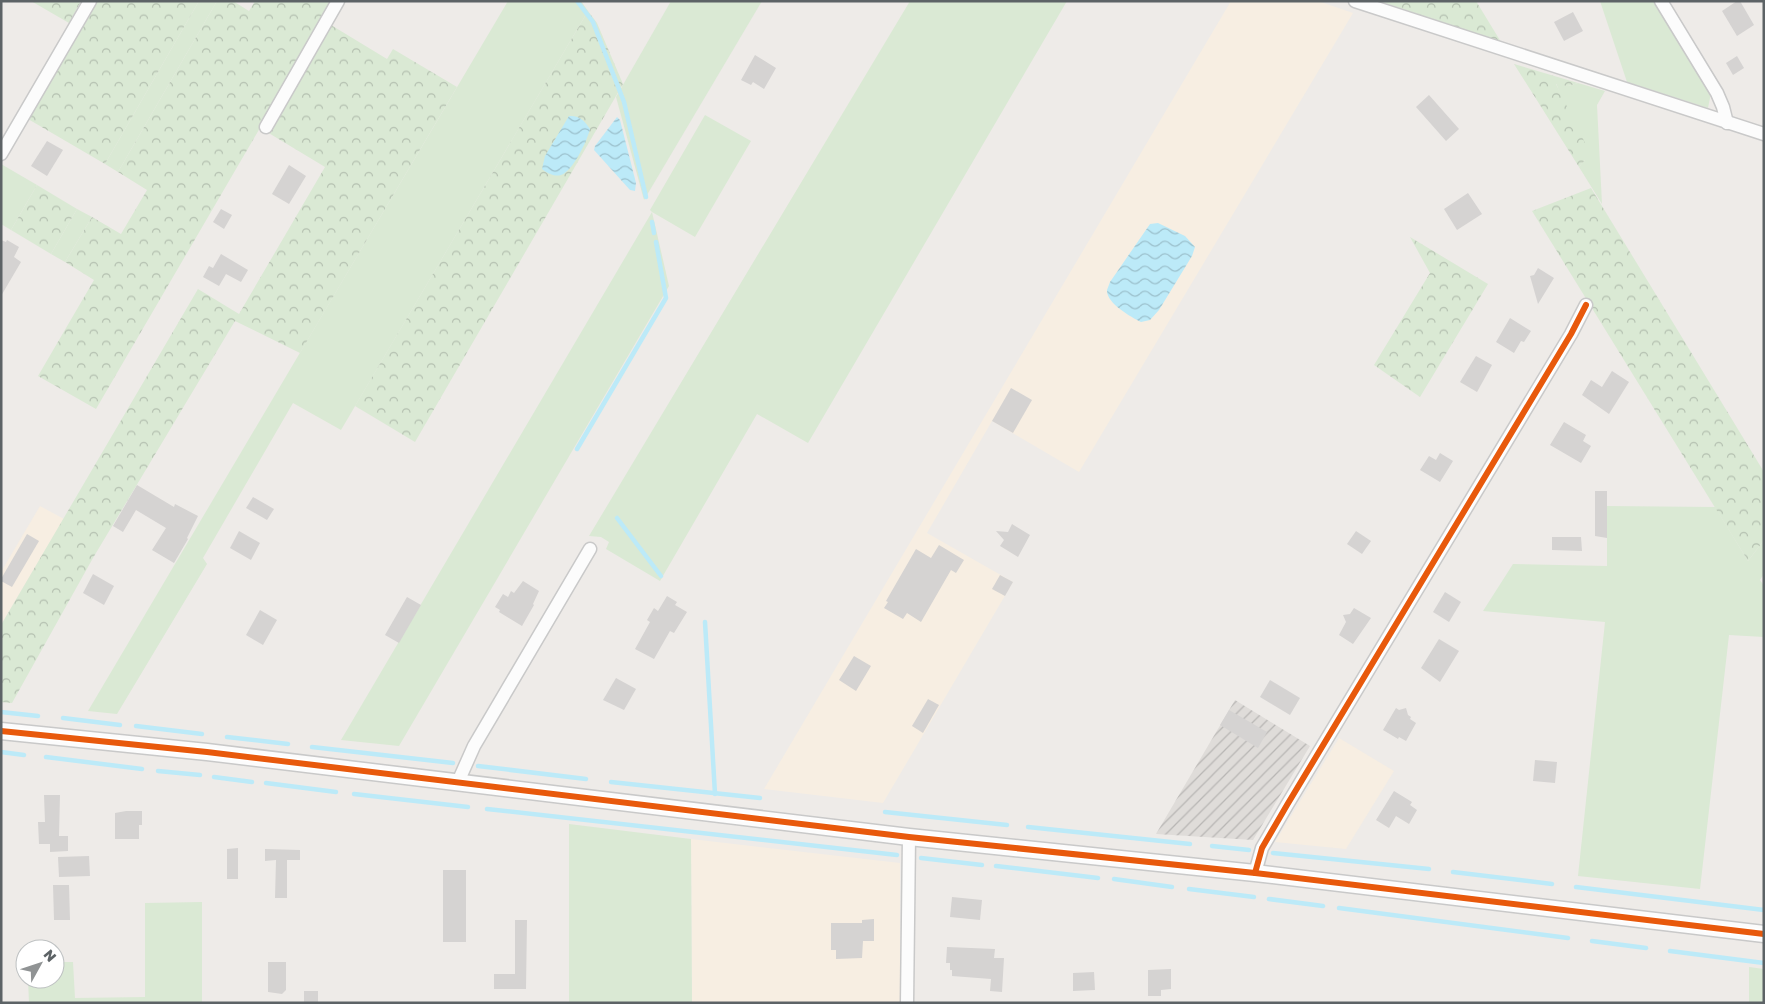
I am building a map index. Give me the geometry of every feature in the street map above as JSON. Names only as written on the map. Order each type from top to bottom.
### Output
[{"type":"street","points":[[1,154],[90,1]]},
{"type":"street","points":[[266,127],[338,1]]},
{"type":"street","points":[[1355,1],[1764,134]]},
{"type":"street","points":[[1661,1],[1717,93],[1723,107],[1726,123]]},
{"type":"street","points":[[1255,873],[1262,848],[1287,805],[1572,334],[1586,305]]},
{"type":"street","points":[[458,782],[474,746],[590,549]]},
{"type":"street","points":[[1,730],[207,752],[909,837],[1255,873],[1764,934]]},
{"type":"street","points":[[907,1003],[909,837]]},
{"type":"shaded area","points":[[1231,1],[1318,1],[1353,13],[1079,472],[992,421],[927,533],[1013,582],[883,803],[764,789]]},
{"type":"shaded area","points":[[40,506],[64,519],[1,625],[1,572]]},
{"type":"shaded area","points":[[1235,700],[1310,746],[1253,840],[1156,834]]},
{"type":"shaded area","points":[[1339,738],[1394,771],[1346,849],[1275,842]]},
{"type":"shaded area","points":[[691,839],[900,863],[900,1003],[692,1003]]},
{"type":"green space","points":[[31,1],[81,1],[69,23]]},
{"type":"green space","points":[[97,1],[199,1],[105,164],[28,119]]},
{"type":"green space","points":[[199,1],[217,1],[118,172],[105,164]]},
{"type":"green space","points":[[217,1],[233,1],[249,11],[255,1],[334,1],[96,409],[38,376],[94,280],[65,262],[92,217],[121,234],[147,190],[118,172]]},
{"type":"green space","points":[[508,1],[581,1],[588,11],[341,430],[293,403],[203,558],[207,564],[117,714],[88,711]]},
{"type":"green space","points":[[671,1],[762,1],[644,200],[616,97]]},
{"type":"green space","points":[[910,1],[1067,1],[808,443],[757,414],[660,581],[606,549],[609,542],[601,537],[589,536]]},
{"type":"green space","points":[[1379,1],[1476,1],[1501,42]]},
{"type":"green space","points":[[1600,1],[1656,1],[1711,93],[1708,108],[1627,82]]},
{"type":"green space","points":[[588,11],[597,23],[623,84],[415,442],[355,406]]},
{"type":"green space","points":[[331,25],[387,59],[393,49],[457,87],[300,353],[235,321],[93,558],[12,703],[1,702],[1,625],[198,289],[239,314],[325,167],[267,132]]},
{"type":"green space","points":[[1514,64],[1578,83],[1568,86],[1556,84],[1586,145],[1585,160],[1579,167]]},
{"type":"green space","points":[[1556,83],[1568,86],[1578,83],[1605,91],[1597,105],[1602,204],[1579,167],[1585,160]]},
{"type":"green space","points":[[705,115],[751,141],[695,237],[650,210]]},
{"type":"green space","points":[[1,164],[37,185],[11,230],[1,224]]},
{"type":"green space","points":[[37,185],[77,209],[51,254],[11,230]]},
{"type":"green space","points":[[1591,188],[1764,472],[1764,540],[1748,561],[1532,211]]},
{"type":"green space","points":[[77,209],[92,217],[65,262],[51,254]]},
{"type":"green space","points":[[652,212],[669,286],[399,746],[341,740],[649,217]]},
{"type":"green space","points":[[1410,237],[1488,284],[1420,397],[1374,365],[1430,273]]},
{"type":"green space","points":[[1607,506],[1715,507],[1748,561],[1764,540],[1764,574],[1760,580],[1764,586],[1764,637],[1729,635],[1700,889],[1578,876],[1605,622],[1483,611],[1513,564],[1607,566]]},
{"type":"green space","points":[[569,824],[691,839],[692,1003],[569,1003]]},
{"type":"green space","points":[[202,902],[202,1003],[29,1003],[28,989],[65,989],[65,962],[73,962],[75,998],[145,997],[145,903]]},
{"type":"green space","points":[[1749,967],[1764,969],[1764,1003],[1749,1003]]},
{"type":"water","points":[[569,116],[576,116],[581,119],[590,129],[575,162],[561,175],[553,175],[542,169],[545,156]]},
{"type":"water","points":[[617,117],[620,120],[636,183],[635,191],[630,190],[594,150]]},
{"type":"water","points":[[1158,223],[1185,236],[1195,247],[1192,256],[1159,310],[1150,320],[1141,322],[1115,305],[1110,300],[1107,290],[1110,282],[1150,224]]},
{"type":"building","points":[[1740,1],[1754,25],[1737,36],[1722,11]]},
{"type":"building","points":[[1573,12],[1583,31],[1564,41],[1554,22]]},
{"type":"building","points":[[755,55],[776,68],[764,89],[753,82],[751,85],[741,80]]},
{"type":"building","points":[[1737,56],[1744,68],[1733,75],[1726,63]]},
{"type":"building","points":[[1429,95],[1459,129],[1446,141],[1416,107]]},
{"type":"building","points":[[47,141],[63,150],[47,176],[31,166]]},
{"type":"building","points":[[289,165],[306,176],[289,204],[272,194]]},
{"type":"building","points":[[1468,193],[1482,214],[1457,230],[1444,209]]},
{"type":"building","points":[[221,209],[232,215],[224,229],[213,222]]},
{"type":"building","points":[[1,240],[6,242],[7,240],[19,247],[14,257],[21,262],[1,296]]},
{"type":"building","points":[[221,254],[248,270],[241,282],[226,274],[219,286],[203,277],[209,266],[213,268]]},
{"type":"building","points":[[1538,268],[1554,278],[1538,304],[1530,276],[1534,275]]},
{"type":"building","points":[[1510,318],[1531,331],[1524,342],[1521,341],[1514,353],[1496,342]]},
{"type":"building","points":[[1476,356],[1492,365],[1477,392],[1460,382]]},
{"type":"building","points":[[1612,371],[1629,382],[1609,414],[1582,395],[1591,380],[1602,387]]},
{"type":"building","points":[[1011,388],[1032,400],[1013,433],[992,421]]},
{"type":"building","points":[[1564,422],[1586,435],[1583,441],[1591,446],[1581,463],[1550,445]]},
{"type":"building","points":[[1440,453],[1453,461],[1440,482],[1420,470],[1429,456],[1436,460]]},
{"type":"building","points":[[137,485],[174,507],[175,504],[198,516],[188,539],[174,563],[152,550],[166,528],[136,510],[123,532],[113,526]]},
{"type":"building","points":[[1595,491],[1607,491],[1607,538],[1595,536]]},
{"type":"building","points":[[253,497],[274,509],[267,520],[246,508]]},
{"type":"building","points":[[1012,524],[1030,535],[1018,557],[1000,546],[1004,540],[996,531],[1008,532]]},
{"type":"building","points":[[239,531],[260,543],[251,560],[230,548]]},
{"type":"building","points":[[1356,531],[1371,541],[1362,554],[1347,544]]},
{"type":"building","points":[[27,534],[39,541],[12,587],[1,581],[1,579]]},
{"type":"building","points":[[1552,537],[1581,537],[1582,551],[1552,550]]},
{"type":"building","points":[[939,545],[964,560],[956,573],[951,570],[921,622],[907,613],[903,619],[884,608],[888,602],[886,601],[916,549],[931,558]]},
{"type":"building","points":[[93,574],[114,586],[104,605],[83,593]]},
{"type":"building","points":[[1000,575],[1013,582],[1005,596],[992,589]]},
{"type":"building","points":[[523,581],[539,591],[534,605],[522,626],[499,612],[500,610],[495,607],[503,594],[508,597],[511,591],[514,593]]},
{"type":"building","points":[[1445,592],[1461,602],[1449,622],[1433,612]]},
{"type":"building","points":[[667,596],[677,602],[675,605],[687,612],[674,633],[670,631],[654,659],[635,649],[650,622],[647,620],[654,608],[658,611]]},
{"type":"building","points":[[407,597],[421,605],[399,643],[385,635]]},
{"type":"building","points":[[1354,608],[1371,618],[1353,644],[1339,635],[1346,622],[1343,615],[1350,614]]},
{"type":"building","points":[[260,610],[277,620],[263,645],[246,635]]},
{"type":"building","points":[[1439,639],[1459,651],[1440,682],[1421,668]]},
{"type":"building","points":[[854,656],[871,666],[856,691],[839,680]]},
{"type":"building","points":[[616,678],[636,689],[624,710],[603,700]]},
{"type":"building","points":[[1270,680],[1300,698],[1290,715],[1260,697]]},
{"type":"building","points":[[928,699],[939,705],[923,733],[912,726]]},
{"type":"building","points":[[1396,708],[1399,710],[1406,708],[1408,715],[1411,717],[1410,719],[1416,723],[1406,741],[1399,737],[1398,739],[1383,730]]},
{"type":"building","points":[[1229,710],[1267,732],[1258,748],[1220,725]]},
{"type":"building","points":[[1535,760],[1557,762],[1555,783],[1533,781]]},
{"type":"building","points":[[1394,791],[1412,802],[1410,805],[1417,810],[1409,824],[1396,816],[1389,828],[1376,820]]},
{"type":"building","points":[[44,795],[60,795],[59,836],[68,836],[68,851],[50,852],[50,844],[39,844],[38,822],[45,822]]},
{"type":"building","points":[[142,811],[139,839],[115,839],[115,813]]},
{"type":"building","points":[[238,848],[238,879],[227,879],[227,849]]},
{"type":"building","points":[[265,849],[300,850],[300,860],[287,860],[287,898],[275,898],[276,860],[265,861]]},
{"type":"building","points":[[89,856],[90,876],[59,877],[58,857]]},
{"type":"building","points":[[443,870],[466,870],[466,942],[443,942]]},
{"type":"building","points":[[53,885],[69,885],[70,920],[54,920]]},
{"type":"building","points":[[952,897],[982,900],[980,920],[950,917]]},
{"type":"building","points":[[874,919],[874,941],[863,941],[862,958],[836,959],[836,950],[831,950],[831,923],[862,923],[862,920]]},
{"type":"building","points":[[515,920],[527,920],[526,989],[494,989],[494,974],[515,974]]},
{"type":"building","points":[[947,947],[995,949],[994,958],[1004,958],[1002,992],[990,991],[991,979],[952,976],[950,963],[946,963]]},
{"type":"building","points":[[268,962],[286,962],[286,990],[282,994],[268,992]]},
{"type":"building","points":[[1171,969],[1171,989],[1161,990],[1161,996],[1148,996],[1148,970]]},
{"type":"building","points":[[1094,972],[1095,990],[1073,991],[1073,973]]},
{"type":"building","points":[[304,991],[318,991],[318,1003],[304,1003]]},
{"type":"waterway","points":[[577,1],[593,22],[624,102],[646,197]]},
{"type":"waterway","points":[[652,222],[654,233]]},
{"type":"waterway","points":[[577,449],[666,298],[656,242]]},
{"type":"waterway","points":[[617,518],[661,576]]},
{"type":"waterway","points":[[705,622],[715,794]]},
{"type":"waterway","points":[[1,712],[38,716]]},
{"type":"waterway","points":[[63,718],[120,725]]},
{"type":"waterway","points":[[136,726],[202,734]]},
{"type":"waterway","points":[[227,737],[288,744]]},
{"type":"waterway","points":[[312,747],[453,763]]},
{"type":"waterway","points":[[1,752],[24,755]]},
{"type":"waterway","points":[[46,757],[142,769]]},
{"type":"waterway","points":[[478,766],[586,779]]},
{"type":"waterway","points":[[158,771],[200,775]]},
{"type":"waterway","points":[[214,777],[252,782]]},
{"type":"waterway","points":[[611,782],[760,798]]},
{"type":"waterway","points":[[266,783],[336,792]]},
{"type":"waterway","points":[[354,794],[468,807]]},
{"type":"waterway","points":[[487,809],[897,855]]},
{"type":"waterway","points":[[885,812],[1007,825]]},
{"type":"waterway","points":[[1028,827],[1190,844]]},
{"type":"waterway","points":[[1212,846],[1249,850]]},
{"type":"waterway","points":[[1273,853],[1429,869]]},
{"type":"waterway","points":[[921,858],[982,865]]},
{"type":"waterway","points":[[996,866],[1098,878]]},
{"type":"waterway","points":[[1453,872],[1552,884]]},
{"type":"waterway","points":[[1114,879],[1172,887]]},
{"type":"waterway","points":[[1576,887],[1764,910]]},
{"type":"waterway","points":[[1189,889],[1254,897]]},
{"type":"waterway","points":[[1269,899],[1323,906]]},
{"type":"waterway","points":[[1339,908],[1568,938]]},
{"type":"waterway","points":[[1592,941],[1646,948]]},
{"type":"waterway","points":[[1670,951],[1764,963]]},
{"type":"cycle path","points":[[1255,873],[1262,848],[1287,805],[1571,334],[1586,305]]},
{"type":"cycle path","points":[[1,731],[207,752],[909,837],[1255,873],[1764,934]]}]
